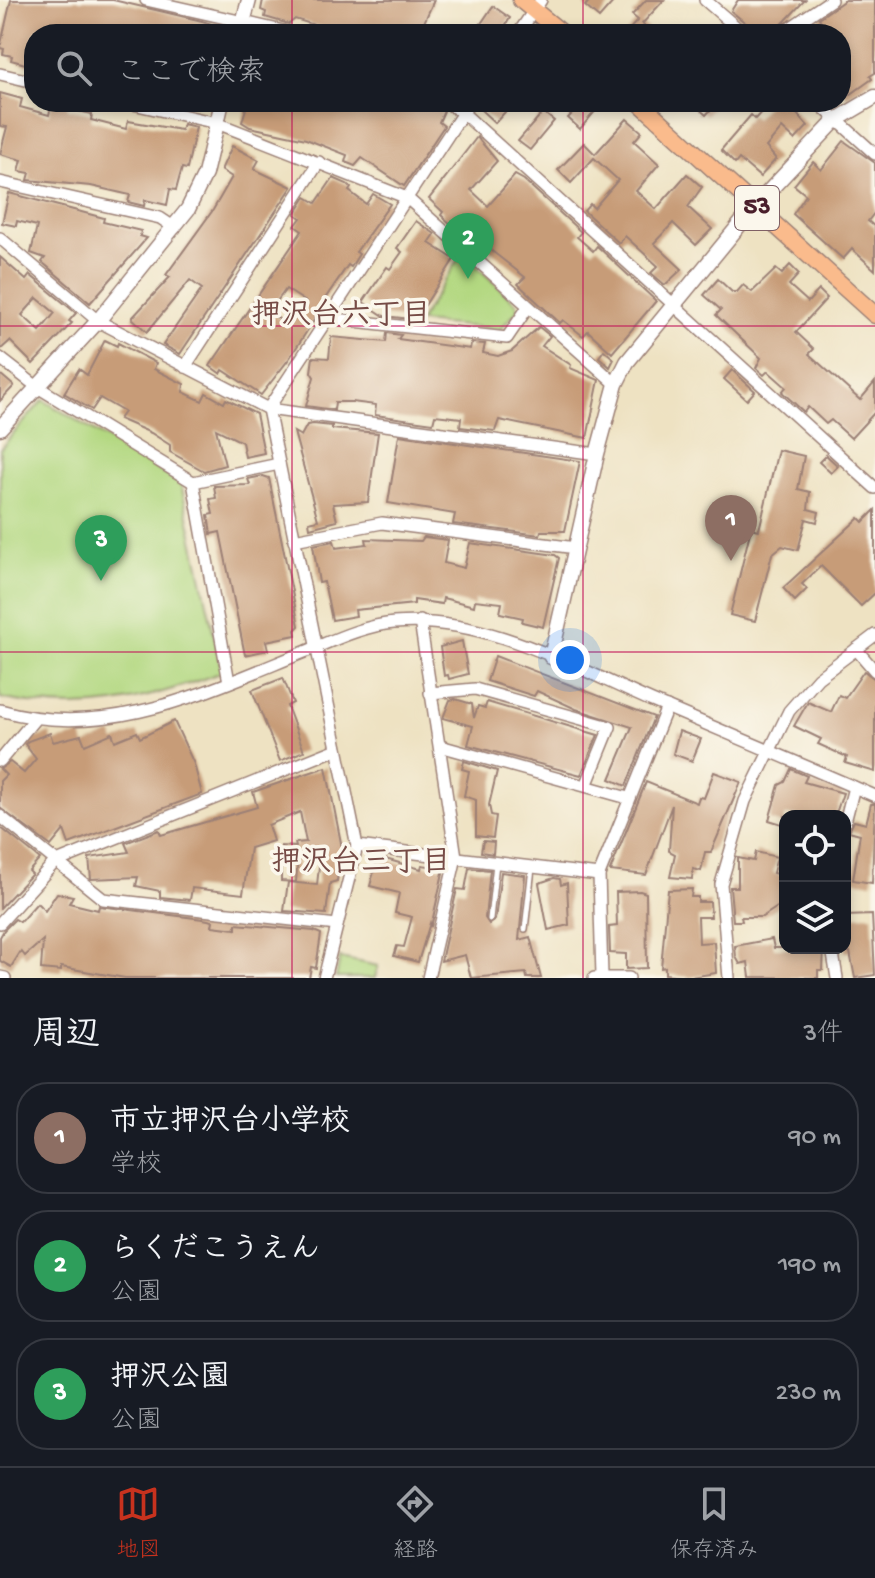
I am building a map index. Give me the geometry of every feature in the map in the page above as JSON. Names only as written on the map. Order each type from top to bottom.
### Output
[{"type":"main road","points":[[532,3],[553,24]]},
{"type":"main road","name":"53","points":[[650,112],[875,315]]},
{"type":"street","points":[[146,0],[227,24]]},
{"type":"street","points":[[242,24],[249,0]]},
{"type":"street","points":[[705,0],[733,24]]},
{"type":"street","points":[[796,24],[831,0]]},
{"type":"street","points":[[523,24],[532,3]]},
{"type":"street","points":[[0,74],[24,80]]},
{"type":"street","points":[[851,111],[875,97]]},
{"type":"street","points":[[168,112],[217,123],[407,198],[616,384]]},
{"type":"street","points":[[0,428],[98,321],[175,228],[205,174],[220,112]]},
{"type":"street","points":[[828,112],[875,154]]},
{"type":"street","points":[[551,657],[616,384],[634,352],[755,206],[836,120],[850,112]]},
{"type":"street","points":[[324,978],[357,846],[268,409],[463,113],[875,488]]},
{"type":"street","points":[[185,367],[319,162]]},
{"type":"street","points":[[0,182],[160,218],[175,228]]},
{"type":"street","points":[[0,238],[98,321],[268,409],[597,454]]},
{"type":"street","points":[[327,318],[507,338],[528,307]]},
{"type":"street","points":[[0,358],[36,386],[193,482],[279,464]]},
{"type":"street","points":[[193,482],[229,682]]},
{"type":"street","points":[[294,540],[382,523],[576,548]]},
{"type":"street","points":[[420,621],[456,857],[428,978]]},
{"type":"street","points":[[0,710],[34,720],[87,721],[129,715],[229,682],[364,628],[420,621],[479,630],[551,657],[768,747],[875,796]]},
{"type":"street","points":[[729,978],[721,884],[745,801],[768,747],[789,711],[818,678],[875,635]]},
{"type":"street","points":[[856,649],[875,671]]},
{"type":"street","points":[[430,693],[475,689],[610,727],[586,786]]},
{"type":"street","points":[[629,978],[598,977],[599,875],[667,707]]},
{"type":"street","points":[[0,761],[34,720]]},
{"type":"street","points":[[440,746],[628,798]]},
{"type":"street","points":[[0,923],[54,863],[337,749]]},
{"type":"street","points":[[848,810],[854,787]]},
{"type":"street","points":[[0,816],[54,863],[103,899],[337,925]]},
{"type":"street","points":[[357,846],[599,875]]},
{"type":"street","points":[[833,954],[837,978]]},
{"type":"lane","points":[[490,919],[496,862]]},
{"type":"lane","points":[[525,929],[532,867]]},
{"type":"green space","points":[[462,253],[517,304],[518,310],[500,329],[419,322]]},
{"type":"green space","points":[[43,400],[181,484],[222,672],[166,691],[113,703],[59,706],[0,698],[0,449]]},
{"type":"green space","points":[[340,958],[378,966],[375,978],[336,978]]},
{"type":"building","points":[[11,0],[113,0],[211,24],[24,24],[24,64],[11,60],[12,56],[3,54],[4,49],[0,48]]},
{"type":"building","points":[[263,0],[434,0],[423,24],[311,24],[295,19],[289,24],[265,17],[266,12],[261,10]]},
{"type":"building","points":[[590,0],[615,0],[599,18],[585,6]]},
{"type":"building","points":[[646,0],[664,0],[642,24],[634,24],[638,20],[632,15]]},
{"type":"building","points":[[738,0],[805,0],[782,24],[747,24],[731,11]]},
{"type":"building","points":[[845,0],[875,0],[875,73],[870,76],[872,79],[851,94],[851,24],[823,24],[819,18]]},
{"type":"building","points":[[493,6],[510,18],[506,24],[481,24]]},
{"type":"building","points":[[0,93],[22,99],[20,107],[24,108],[24,112],[49,115],[50,112],[82,112],[92,114],[91,120],[126,129],[128,121],[181,130],[183,124],[196,127],[187,169],[182,168],[176,190],[170,189],[167,205],[145,200],[144,206],[128,202],[130,195],[91,186],[28,180],[30,173],[19,171],[22,160],[0,154],[7,127],[0,126]]},
{"type":"building","points":[[245,112],[444,112],[439,122],[444,126],[404,186],[362,158],[355,166],[345,162],[347,155],[306,139],[250,127],[242,122]]},
{"type":"building","points":[[483,112],[505,112],[495,123]]},
{"type":"building","points":[[543,112],[554,121],[530,150],[518,141]]},
{"type":"building","points":[[574,112],[594,112],[580,129],[568,118]]},
{"type":"building","points":[[761,112],[795,112],[808,126],[795,140],[782,128],[766,147],[776,159],[760,177],[739,159],[735,164],[721,150],[751,115],[755,119]]},
{"type":"building","points":[[627,119],[642,132],[634,141],[659,164],[636,191],[656,209],[687,174],[702,187],[688,207],[712,229],[696,245],[673,223],[654,243],[682,269],[665,285],[651,273],[658,266],[625,236],[619,243],[584,211],[590,204],[594,208],[618,180],[594,158],[571,183],[558,170],[584,143],[595,154]]},
{"type":"building","points":[[477,137],[497,161],[471,190],[488,206],[515,175],[524,180],[581,232],[577,237],[593,251],[597,246],[656,301],[612,353],[588,331],[583,336],[563,320],[560,323],[518,284],[525,277],[488,248],[483,253],[441,215],[443,212],[429,199]]},
{"type":"building","points":[[844,141],[875,163],[875,212],[868,221],[875,227],[875,270],[852,249],[843,259],[793,214],[806,195],[794,185],[813,162],[821,170]]},
{"type":"building","points":[[232,146],[259,160],[254,169],[292,187],[180,354],[163,345],[202,289],[190,280],[147,332],[132,318],[170,277],[166,275],[213,210],[232,177],[221,170]]},
{"type":"building","points":[[333,178],[347,184],[351,188],[349,191],[366,204],[373,194],[390,204],[356,252],[359,254],[351,267],[348,265],[318,309],[320,311],[289,359],[261,395],[223,370],[221,374],[210,366],[302,231],[295,226],[301,218],[295,214],[306,197],[316,203]],"holes":[[[286,289],[306,302],[289,326],[269,312]]]},
{"type":"building","points":[[9,193],[104,218],[103,222],[141,231],[140,236],[147,238],[90,303],[42,262],[45,258],[31,253],[37,226],[17,221],[16,226],[2,223]]},
{"type":"building","points":[[416,221],[435,234],[429,243],[454,259],[425,305],[411,319],[384,316],[363,302],[387,267],[390,269],[402,252],[397,248]]},
{"type":"building","points":[[0,257],[26,280],[30,275],[76,313],[69,321],[72,323],[33,364],[10,341],[0,350]],"holes":[[[37,298],[55,313],[40,331],[22,315]]]},
{"type":"building","points":[[790,265],[799,274],[789,285],[808,302],[819,290],[827,298],[796,332],[814,349],[809,354],[860,400],[875,382],[875,412],[851,438],[831,420],[826,424],[808,407],[804,412],[782,392],[786,387],[768,371],[764,375],[756,368],[761,358],[716,315],[721,310],[704,295],[718,279],[732,292],[737,292],[743,285],[752,292],[776,269],[782,274]]},
{"type":"building","points":[[539,327],[550,336],[542,346],[571,365],[570,368],[599,380],[587,438],[499,420],[495,431],[460,427],[461,418],[435,415],[433,423],[375,415],[376,405],[352,402],[335,402],[334,410],[306,406],[314,377],[311,372],[313,357],[329,358],[331,337],[386,342],[387,333],[401,335],[398,339],[470,349],[471,343],[485,344],[483,353],[498,356],[512,351]]},
{"type":"building","points":[[105,340],[117,346],[118,343],[156,363],[154,369],[184,384],[183,392],[202,401],[206,393],[224,403],[226,399],[256,414],[264,453],[245,457],[242,442],[216,429],[225,465],[204,471],[170,452],[170,445],[151,433],[119,419],[124,412],[100,398],[92,410],[64,393],[79,369],[87,375]]},
{"type":"building","points":[[604,350],[614,359],[610,367],[599,357]]},
{"type":"building","points":[[732,370],[755,391],[747,400],[724,379]]},
{"type":"building","points":[[0,374],[14,386],[0,401]]},
{"type":"building","points":[[307,425],[378,433],[368,502],[333,504],[337,521],[310,528],[309,522],[318,520],[294,432],[301,436]]},
{"type":"building","points":[[399,435],[580,461],[565,531],[541,531],[540,535],[453,524],[455,514],[388,503]]},
{"type":"building","points":[[778,450],[804,456],[798,489],[810,492],[808,509],[819,512],[817,522],[806,519],[798,550],[782,546],[772,554],[755,621],[730,615],[751,528],[759,530]]},
{"type":"building","points":[[826,455],[838,466],[831,473],[819,462]]},
{"type":"building","points":[[269,478],[299,626],[295,630],[296,635],[266,641],[268,650],[245,655],[220,532],[211,534],[208,515],[213,514],[210,499],[216,498],[214,486],[250,485],[248,479]]},
{"type":"building","points":[[875,510],[875,593],[861,606],[821,566],[802,584],[807,589],[795,601],[783,588],[859,518],[863,522]]},
{"type":"building","points":[[424,537],[448,540],[444,563],[464,568],[470,543],[559,558],[543,627],[500,613],[502,603],[475,600],[474,606],[443,598],[442,604],[414,600],[414,604],[355,610],[356,616],[332,620],[324,582],[319,583],[313,545],[334,541],[336,548],[367,544],[366,539],[421,541]]},
{"type":"building","points":[[462,641],[468,674],[449,679],[448,675],[444,676],[440,647]]},
{"type":"building","points":[[495,656],[654,717],[626,786],[610,779],[632,727],[576,709],[537,691],[534,696],[487,681]]},
{"type":"building","points":[[864,671],[875,679],[875,772],[845,763],[847,757],[818,744],[821,739],[794,726],[808,702],[831,712],[839,695],[845,698]]},
{"type":"building","points":[[283,678],[293,703],[287,706],[304,751],[280,761],[252,690]]},
{"type":"building","points":[[450,700],[472,704],[474,718],[478,706],[485,708],[487,702],[598,735],[581,775],[468,745],[473,726],[443,718]]},
{"type":"building","points":[[174,721],[194,764],[202,794],[69,844],[64,830],[51,846],[0,808],[0,781],[6,775],[0,769],[10,762],[24,773],[36,759],[25,744],[28,741],[50,733],[53,742],[81,735],[85,745],[112,733],[115,741],[137,732],[140,738]]},
{"type":"building","points":[[679,731],[701,739],[692,761],[673,754]]},
{"type":"building","points":[[464,761],[497,771],[489,805],[491,815],[496,816],[493,838],[476,836],[476,800],[464,796],[469,771],[462,769]]},
{"type":"building","points":[[326,767],[344,858],[340,858],[337,881],[330,883],[326,914],[284,911],[288,882],[317,885],[320,857],[298,857],[296,882],[281,881],[281,846],[296,847],[295,843],[306,842],[300,812],[268,825],[273,841],[250,848],[243,894],[192,888],[190,900],[160,897],[160,891],[136,886],[138,877],[91,879],[89,858],[129,852],[125,843],[159,830],[161,835],[257,807],[253,792]]},
{"type":"building","points":[[791,769],[807,776],[804,782],[843,793],[837,810],[779,810],[779,823],[769,820],[779,785],[785,782]]},
{"type":"building","points":[[714,772],[741,782],[711,852],[705,852],[701,871],[693,869],[692,879],[670,877],[675,854],[669,851],[672,805],[646,875],[610,871],[646,782],[697,803],[699,797],[704,798]]},
{"type":"building","points":[[871,804],[875,804],[872,883],[853,880],[860,834],[851,832],[851,827],[854,821],[866,824]]},
{"type":"building","points":[[0,827],[40,859],[29,871],[32,874],[0,908]]},
{"type":"building","points":[[483,841],[494,842],[493,854],[481,852]]},
{"type":"building","points":[[756,852],[777,857],[773,873],[779,874],[779,906],[762,917],[741,917],[742,921],[733,921],[730,887],[738,887],[738,858],[754,861]]},
{"type":"building","points":[[378,857],[421,869],[422,865],[444,868],[431,927],[430,923],[418,962],[394,956],[397,946],[404,947],[412,917],[395,913],[399,893],[370,886]]},
{"type":"building","points":[[469,868],[490,870],[485,918],[489,924],[495,920],[501,872],[525,875],[519,940],[530,937],[541,978],[527,978],[526,973],[471,978],[465,955],[441,961],[457,889],[465,890]]},
{"type":"building","points":[[560,879],[561,885],[567,883],[569,925],[548,930],[539,883]]},
{"type":"building","points":[[692,889],[691,897],[698,897],[698,902],[710,902],[711,917],[698,917],[699,943],[714,942],[716,973],[691,977],[665,974],[665,967],[661,968],[668,890]]},
{"type":"building","points":[[616,892],[646,893],[647,968],[626,969],[626,954],[610,953],[609,927],[617,926]]},
{"type":"building","points":[[57,893],[73,896],[69,903],[98,910],[99,906],[203,919],[213,921],[212,926],[236,929],[236,924],[314,931],[321,934],[316,968],[311,967],[309,978],[125,978],[61,967],[61,971],[41,969],[43,940],[25,956],[21,951],[11,967],[0,961],[0,937],[4,930],[15,919],[20,922],[37,903],[45,911]]},
{"type":"building","points":[[872,915],[875,975],[855,978],[850,954],[851,916]]},
{"type":"building","points":[[772,939],[774,948],[779,948],[779,954],[824,954],[823,970],[818,970],[818,978],[750,977],[748,962],[740,964],[735,946]]},
{"type":"place","name":"らくだこうえん","points":[[468,279]]},
{"type":"place","name":"市立押沢台小学校","points":[[731,561]]},
{"type":"place","name":"押沢公園","points":[[101,581]]},
{"type":"district","name":"押沢台六丁目","points":[[341,317]]},
{"type":"district","name":"押沢台三丁目","points":[[361,864]]}]
